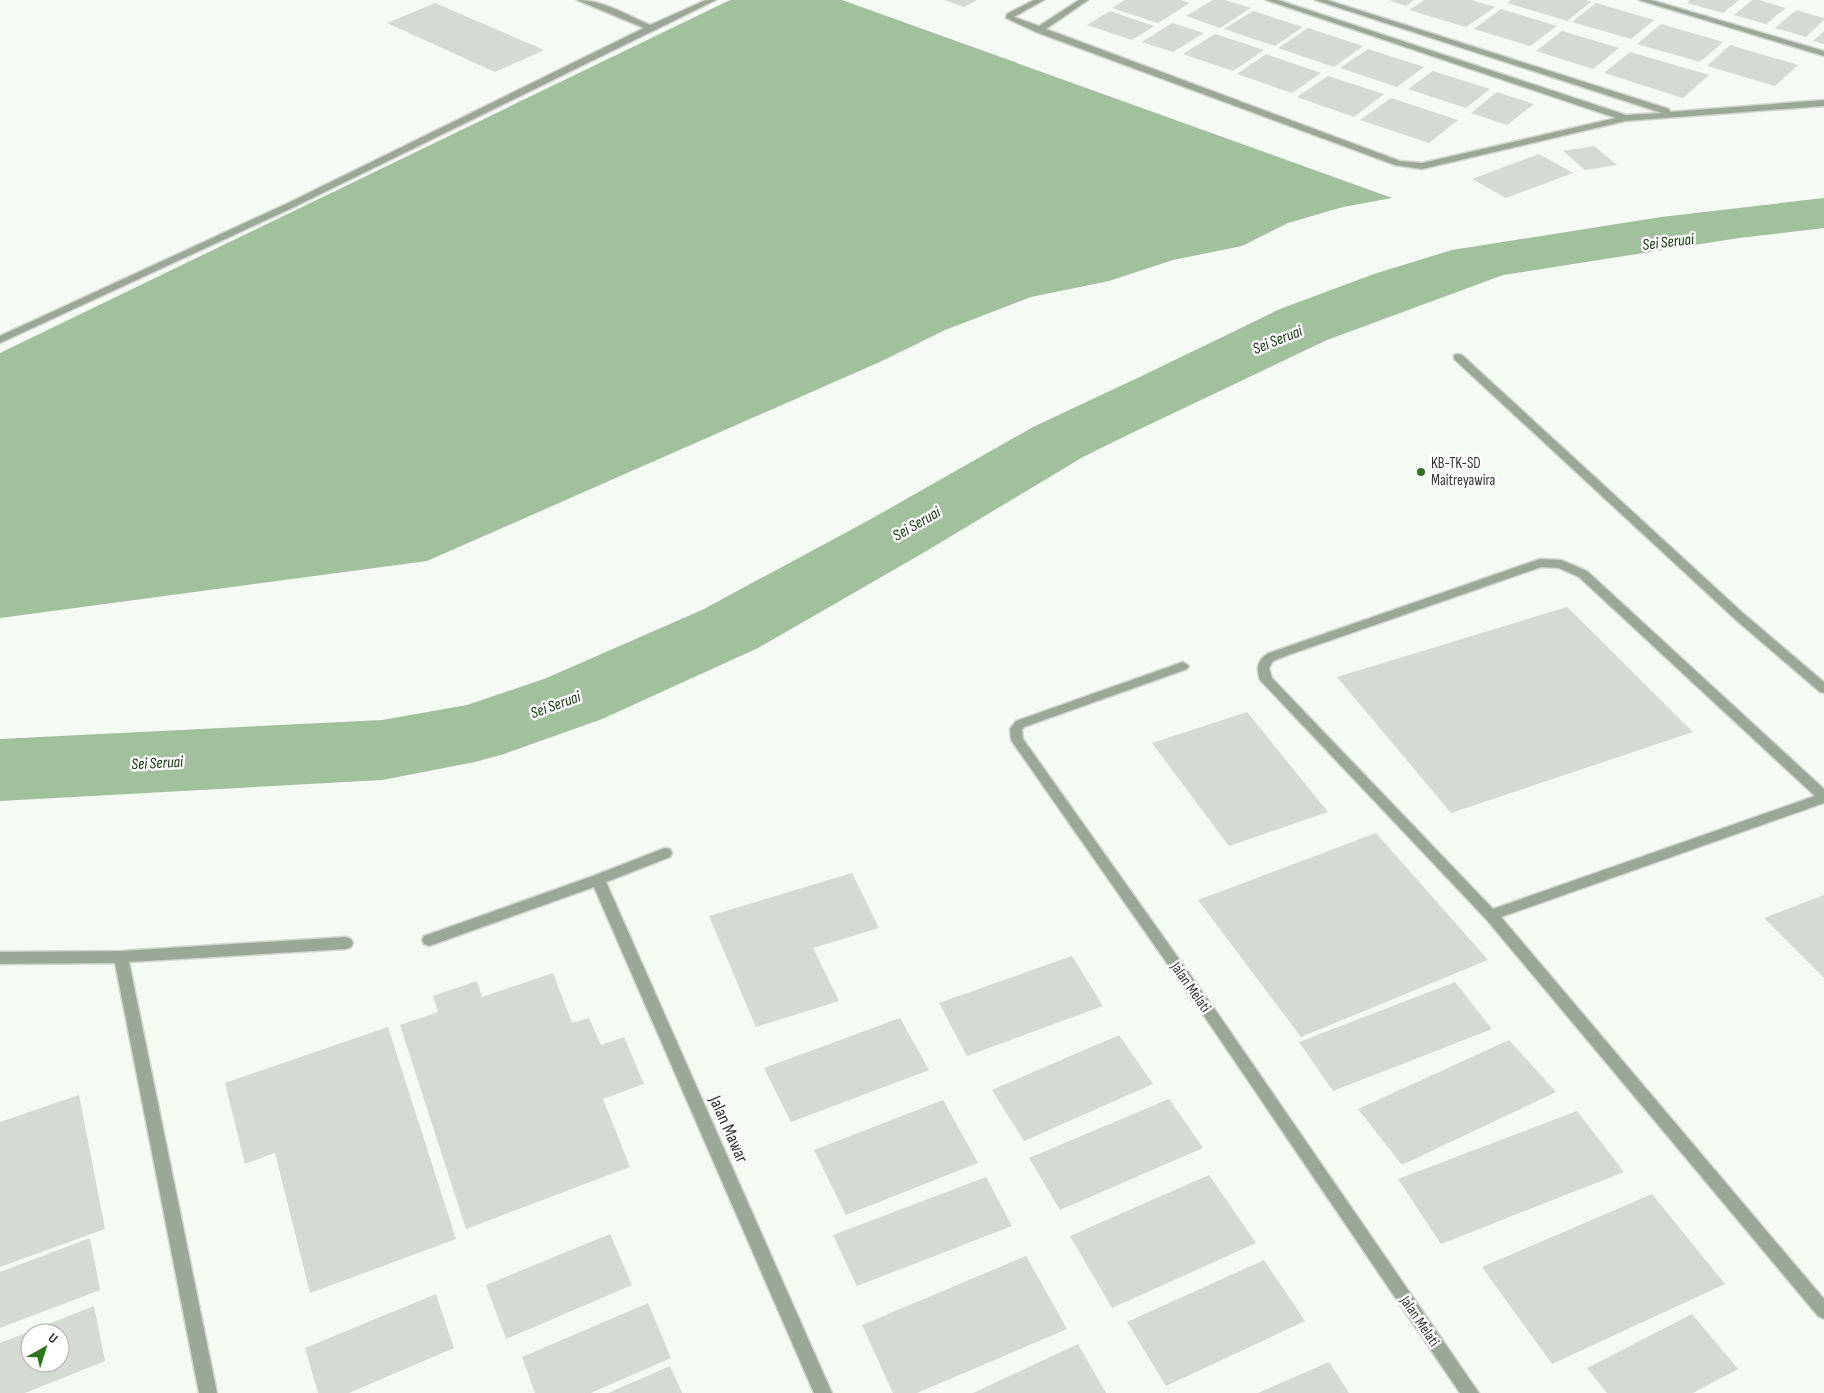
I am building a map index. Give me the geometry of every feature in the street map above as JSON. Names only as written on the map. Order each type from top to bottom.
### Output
[{"type":"street","points":[[581,0],[613,11],[650,28]]},
{"type":"street","points":[[0,340],[289,206],[650,28],[712,0]]},
{"type":"street","points":[[1040,0],[1010,16],[1012,20],[1389,160],[1412,166],[1422,166],[1625,118],[1824,103]]},
{"type":"street","points":[[1039,30],[1084,0]]},
{"type":"street","points":[[1270,0],[1625,118]]},
{"type":"street","points":[[1319,0],[1672,113]]},
{"type":"street","points":[[1644,0],[1824,54]]},
{"type":"street","points":[[1458,357],[1740,617],[1824,689]]},
{"type":"street","points":[[1490,915],[1824,797],[1583,574],[1561,564],[1540,563],[1284,652],[1271,657],[1264,663],[1262,671],[1266,680],[1490,915],[1824,1311]]},
{"type":"street","name":"Jalan Melati","points":[[1183,666],[1020,724],[1016,728],[1017,740],[1218,1025],[1470,1393]]},
{"type":"street","points":[[429,940],[665,854]]},
{"type":"street","name":"Jalan Mawar","points":[[598,880],[823,1393]]},
{"type":"street","points":[[0,958],[121,956],[346,944]]},
{"type":"street","points":[[121,956],[208,1393]]},
{"type":"water","points":[[730,0],[842,0],[1392,198],[1343,207],[1288,223],[1242,246],[1173,260],[1109,281],[1031,297],[945,330],[882,361],[427,561],[0,618],[0,353]]},
{"type":"water","points":[[1824,198],[1824,228],[1739,238],[1503,275],[1327,340],[1081,457],[1022,434],[1280,309],[1374,274],[1452,250],[1661,217]]},
{"type":"building","points":[[944,0],[977,0],[964,7]]},
{"type":"building","points":[[1125,0],[1180,0],[1190,3],[1158,23],[1112,8]]},
{"type":"building","points":[[1213,0],[1225,0],[1251,8],[1220,28],[1186,16]]},
{"type":"building","points":[[1389,0],[1414,0],[1406,6]]},
{"type":"building","points":[[1424,0],[1471,0],[1495,7],[1466,27],[1409,10]]},
{"type":"building","points":[[1511,0],[1586,0],[1591,2],[1567,21],[1507,3]]},
{"type":"building","points":[[1690,0],[1739,0],[1723,13],[1687,3]]},
{"type":"building","points":[[1752,0],[1759,0],[1786,8],[1766,24],[1734,15]]},
{"type":"building","points":[[435,3],[544,50],[495,72],[387,23]]},
{"type":"building","points":[[1596,3],[1654,20],[1631,39],[1572,22]]},
{"type":"building","points":[[1501,9],[1557,26],[1530,46],[1474,29]]},
{"type":"building","points":[[1796,10],[1824,18],[1824,20],[1806,37],[1775,28]]},
{"type":"building","points":[[1110,11],[1154,26],[1132,40],[1087,25]]},
{"type":"building","points":[[1253,11],[1303,27],[1275,46],[1224,29]]},
{"type":"building","points":[[1172,23],[1204,33],[1173,52],[1142,42]]},
{"type":"building","points":[[1661,24],[1723,42],[1700,62],[1637,44]]},
{"type":"building","points":[[1308,28],[1363,46],[1334,67],[1278,48]]},
{"type":"building","points":[[1562,31],[1619,48],[1593,69],[1536,51]]},
{"type":"building","points":[[1824,31],[1824,44],[1813,41]]},
{"type":"building","points":[[1215,34],[1264,50],[1233,71],[1183,54]]},
{"type":"building","points":[[1730,45],[1798,65],[1775,86],[1707,66]]},
{"type":"building","points":[[1368,49],[1424,67],[1397,87],[1340,68]]},
{"type":"building","points":[[1630,52],[1709,75],[1683,98],[1604,73]]},
{"type":"building","points":[[1266,54],[1321,73],[1292,93],[1237,74]]},
{"type":"building","points":[[1433,71],[1490,89],[1466,108],[1408,89]]},
{"type":"building","points":[[1328,76],[1384,94],[1354,117],[1297,97]]},
{"type":"building","points":[[1497,92],[1534,104],[1507,125],[1471,113]]},
{"type":"building","points":[[1391,98],[1458,120],[1429,143],[1360,120]]},
{"type":"building","points":[[1594,146],[1617,165],[1585,170],[1563,151]]},
{"type":"building","points":[[1539,154],[1573,173],[1506,198],[1472,179]]},
{"type":"building","points":[[1567,607],[1693,732],[1451,813],[1337,677]]},
{"type":"building","points":[[1247,712],[1328,812],[1229,846],[1152,743]]},
{"type":"building","points":[[1376,833],[1488,960],[1301,1037],[1198,900]]},
{"type":"building","points":[[852,873],[879,928],[813,948],[839,1001],[756,1027],[709,916]]},
{"type":"building","points":[[1824,895],[1824,978],[1764,918]]},
{"type":"building","points":[[1072,956],[1103,1006],[967,1056],[939,1003]]},
{"type":"building","points":[[553,973],[572,1023],[589,1018],[601,1045],[624,1037],[644,1084],[603,1099],[630,1167],[466,1229],[400,1025],[438,1012],[433,996],[477,981],[482,997]]},
{"type":"building","points":[[1455,982],[1492,1029],[1333,1091],[1299,1042]]},
{"type":"building","points":[[900,1018],[929,1070],[791,1122],[764,1068]]},
{"type":"building","points":[[388,1027],[456,1239],[310,1293],[275,1153],[245,1164],[225,1083]]},
{"type":"building","points":[[1119,1035],[1153,1084],[1024,1141],[992,1090]]},
{"type":"building","points":[[1509,1040],[1556,1092],[1402,1165],[1358,1109]]},
{"type":"building","points":[[79,1095],[105,1229],[0,1267],[0,1122]]},
{"type":"building","points":[[1169,1099],[1203,1148],[1060,1210],[1029,1158]]},
{"type":"building","points":[[943,1100],[978,1163],[846,1215],[814,1150]]},
{"type":"building","points":[[1577,1111],[1624,1172],[1441,1244],[1398,1179]]},
{"type":"building","points":[[1209,1175],[1256,1243],[1112,1308],[1070,1236]]},
{"type":"building","points":[[986,1177],[1012,1226],[857,1286],[833,1235]]},
{"type":"building","points":[[1652,1194],[1725,1284],[1552,1364],[1482,1267]]},
{"type":"building","points":[[610,1234],[632,1285],[506,1339],[486,1285]]},
{"type":"building","points":[[90,1238],[100,1290],[0,1328],[0,1272]]},
{"type":"building","points":[[1026,1256],[1067,1329],[917,1393],[893,1393],[862,1325]]},
{"type":"building","points":[[1264,1260],[1305,1321],[1166,1386],[1127,1322]]},
{"type":"building","points":[[436,1294],[454,1348],[349,1393],[318,1393],[305,1348]]},
{"type":"building","points":[[648,1303],[671,1358],[591,1393],[535,1393],[522,1357]]},
{"type":"building","points":[[94,1306],[105,1361],[25,1393],[0,1393],[0,1343],[20,1335],[20,1373],[70,1373],[70,1323],[51,1323]]},
{"type":"building","points":[[1692,1314],[1738,1369],[1693,1393],[1607,1393],[1587,1368]]},
{"type":"building","points":[[1078,1344],[1106,1393],[973,1393]]},
{"type":"building","points":[[1329,1362],[1349,1393],[1258,1393]]},
{"type":"building","points":[[670,1366],[682,1393],[608,1393]]},
{"type":"waterway","name":"Sei Seruai","points":[[0,770],[382,750],[475,733],[573,699],[730,629],[897,536],[1058,442],[1153,396]]},
{"type":"place","name":"KB-TK-SD Maitreyawira","points":[[1421,472]]}]
